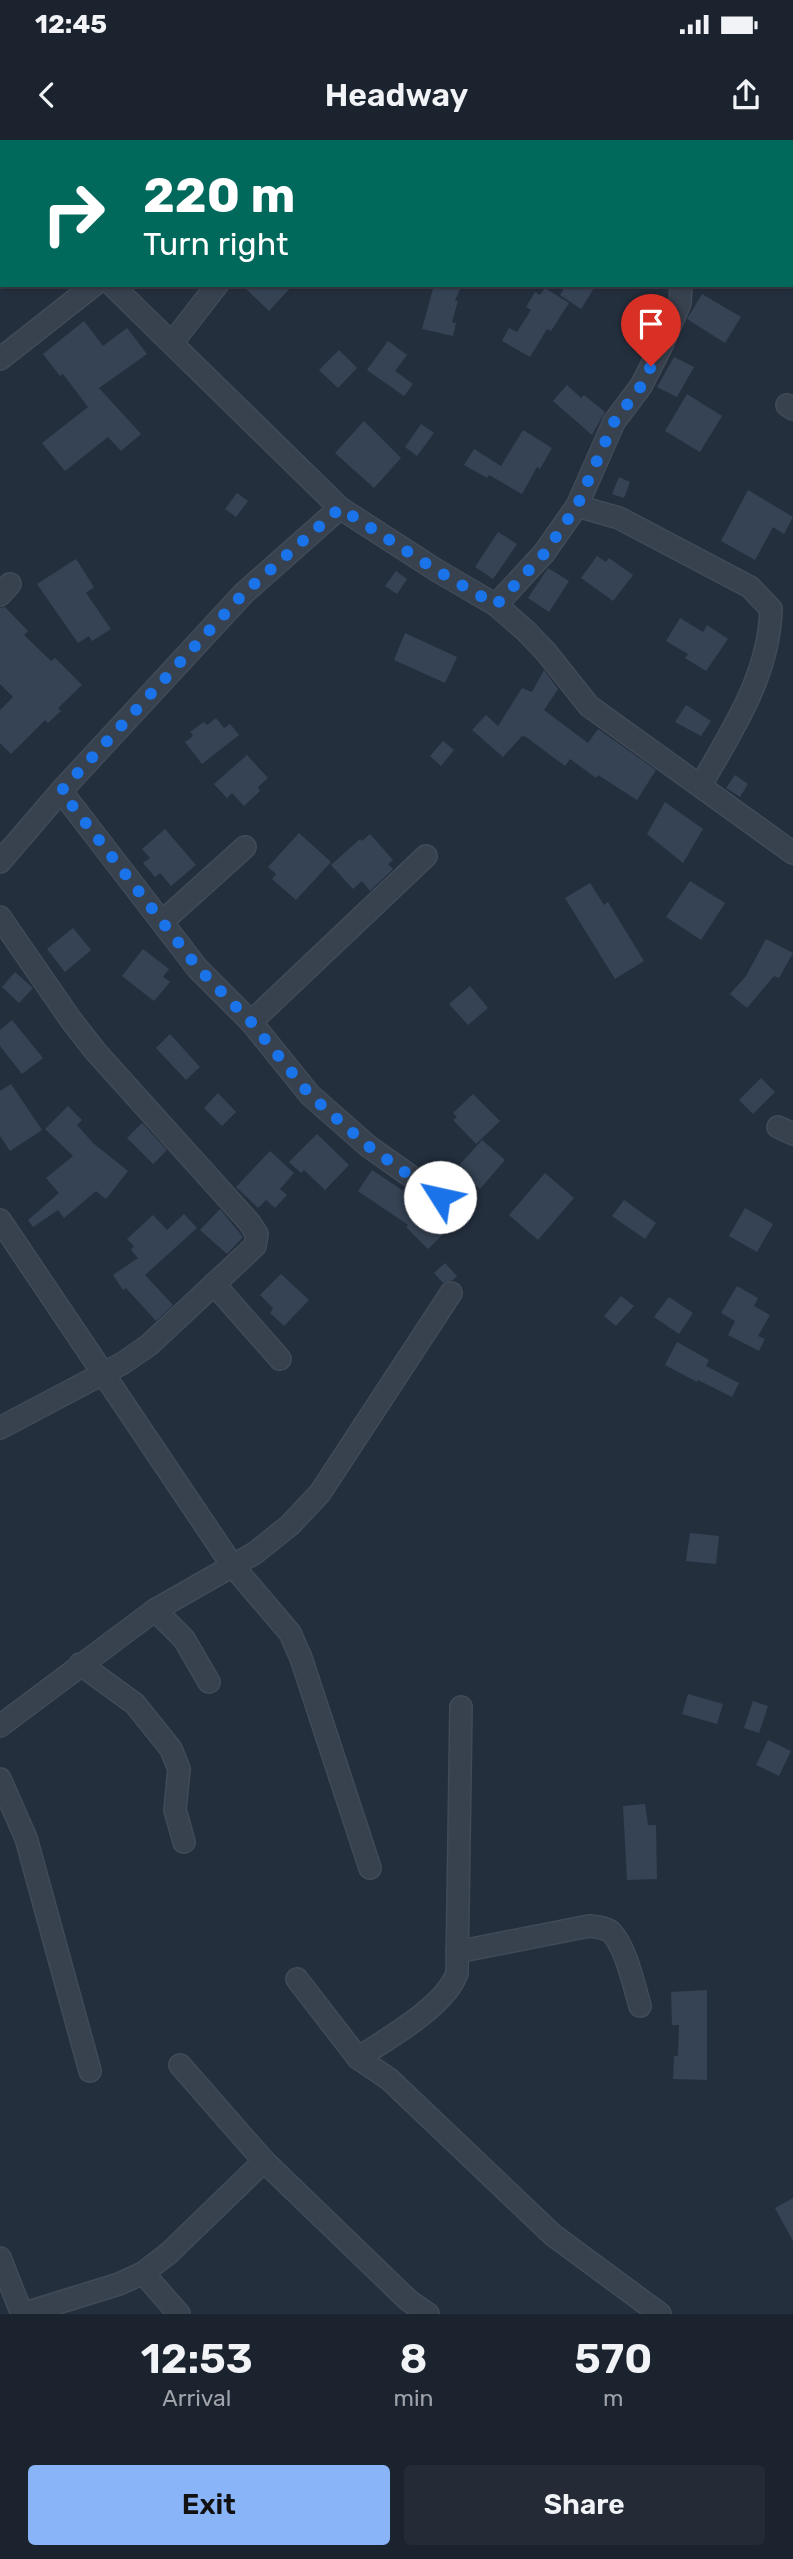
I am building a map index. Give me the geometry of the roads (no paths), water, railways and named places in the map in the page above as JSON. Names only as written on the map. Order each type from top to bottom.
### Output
[{"type":"street","points":[[0,359],[91,287]]},
{"type":"street","points":[[114,287],[340,508],[496,605],[526,631],[589,706],[793,852]]},
{"type":"street","points":[[172,343],[215,287]]},
{"type":"street","points":[[496,605],[544,554],[577,506],[614,422],[641,386],[661,347],[680,303],[681,287]]},
{"type":"street","points":[[577,506],[619,519],[750,587],[771,609],[770,635],[762,667],[745,706],[701,785]]},
{"type":"street","points":[[0,862],[61,791],[244,593],[340,508]]},
{"type":"street","points":[[61,791],[198,968],[251,1022],[310,1095],[368,1146],[440,1197]]},
{"type":"street","points":[[163,921],[245,847]]},
{"type":"street","points":[[251,1022],[426,856]]},
{"type":"street","points":[[0,917],[96,1052],[257,1234],[256,1246],[149,1345],[123,1363],[0,1428]]},
{"type":"street","points":[[0,1220],[232,1565],[290,1633],[301,1658],[370,1868]]},
{"type":"street","points":[[214,1284],[280,1359]]},
{"type":"street","points":[[0,1726],[155,1610],[255,1553],[290,1525],[320,1493],[451,1293]]},
{"type":"street","points":[[155,1610],[184,1639],[209,1682]]},
{"type":"street","points":[[80,1664],[135,1704],[172,1749],[179,1769],[175,1810],[184,1842]]},
{"type":"street","points":[[358,2058],[410,2024],[450,1989],[457,1973],[461,1707]]},
{"type":"street","points":[[0,1779],[26,1838],[90,2071]]},
{"type":"street","points":[[457,1952],[589,1926],[602,1927],[610,1932],[624,1955],[640,2006]]},
{"type":"street","points":[[297,1979],[358,2058],[390,2079],[553,2235],[660,2314]]},
{"type":"street","points":[[180,2065],[264,2161],[408,2301],[428,2314]]},
{"type":"street","points":[[0,2258],[22,2314],[119,2284],[143,2273],[169,2253],[264,2161]]},
{"type":"street","points":[[143,2273],[179,2314]]}]
